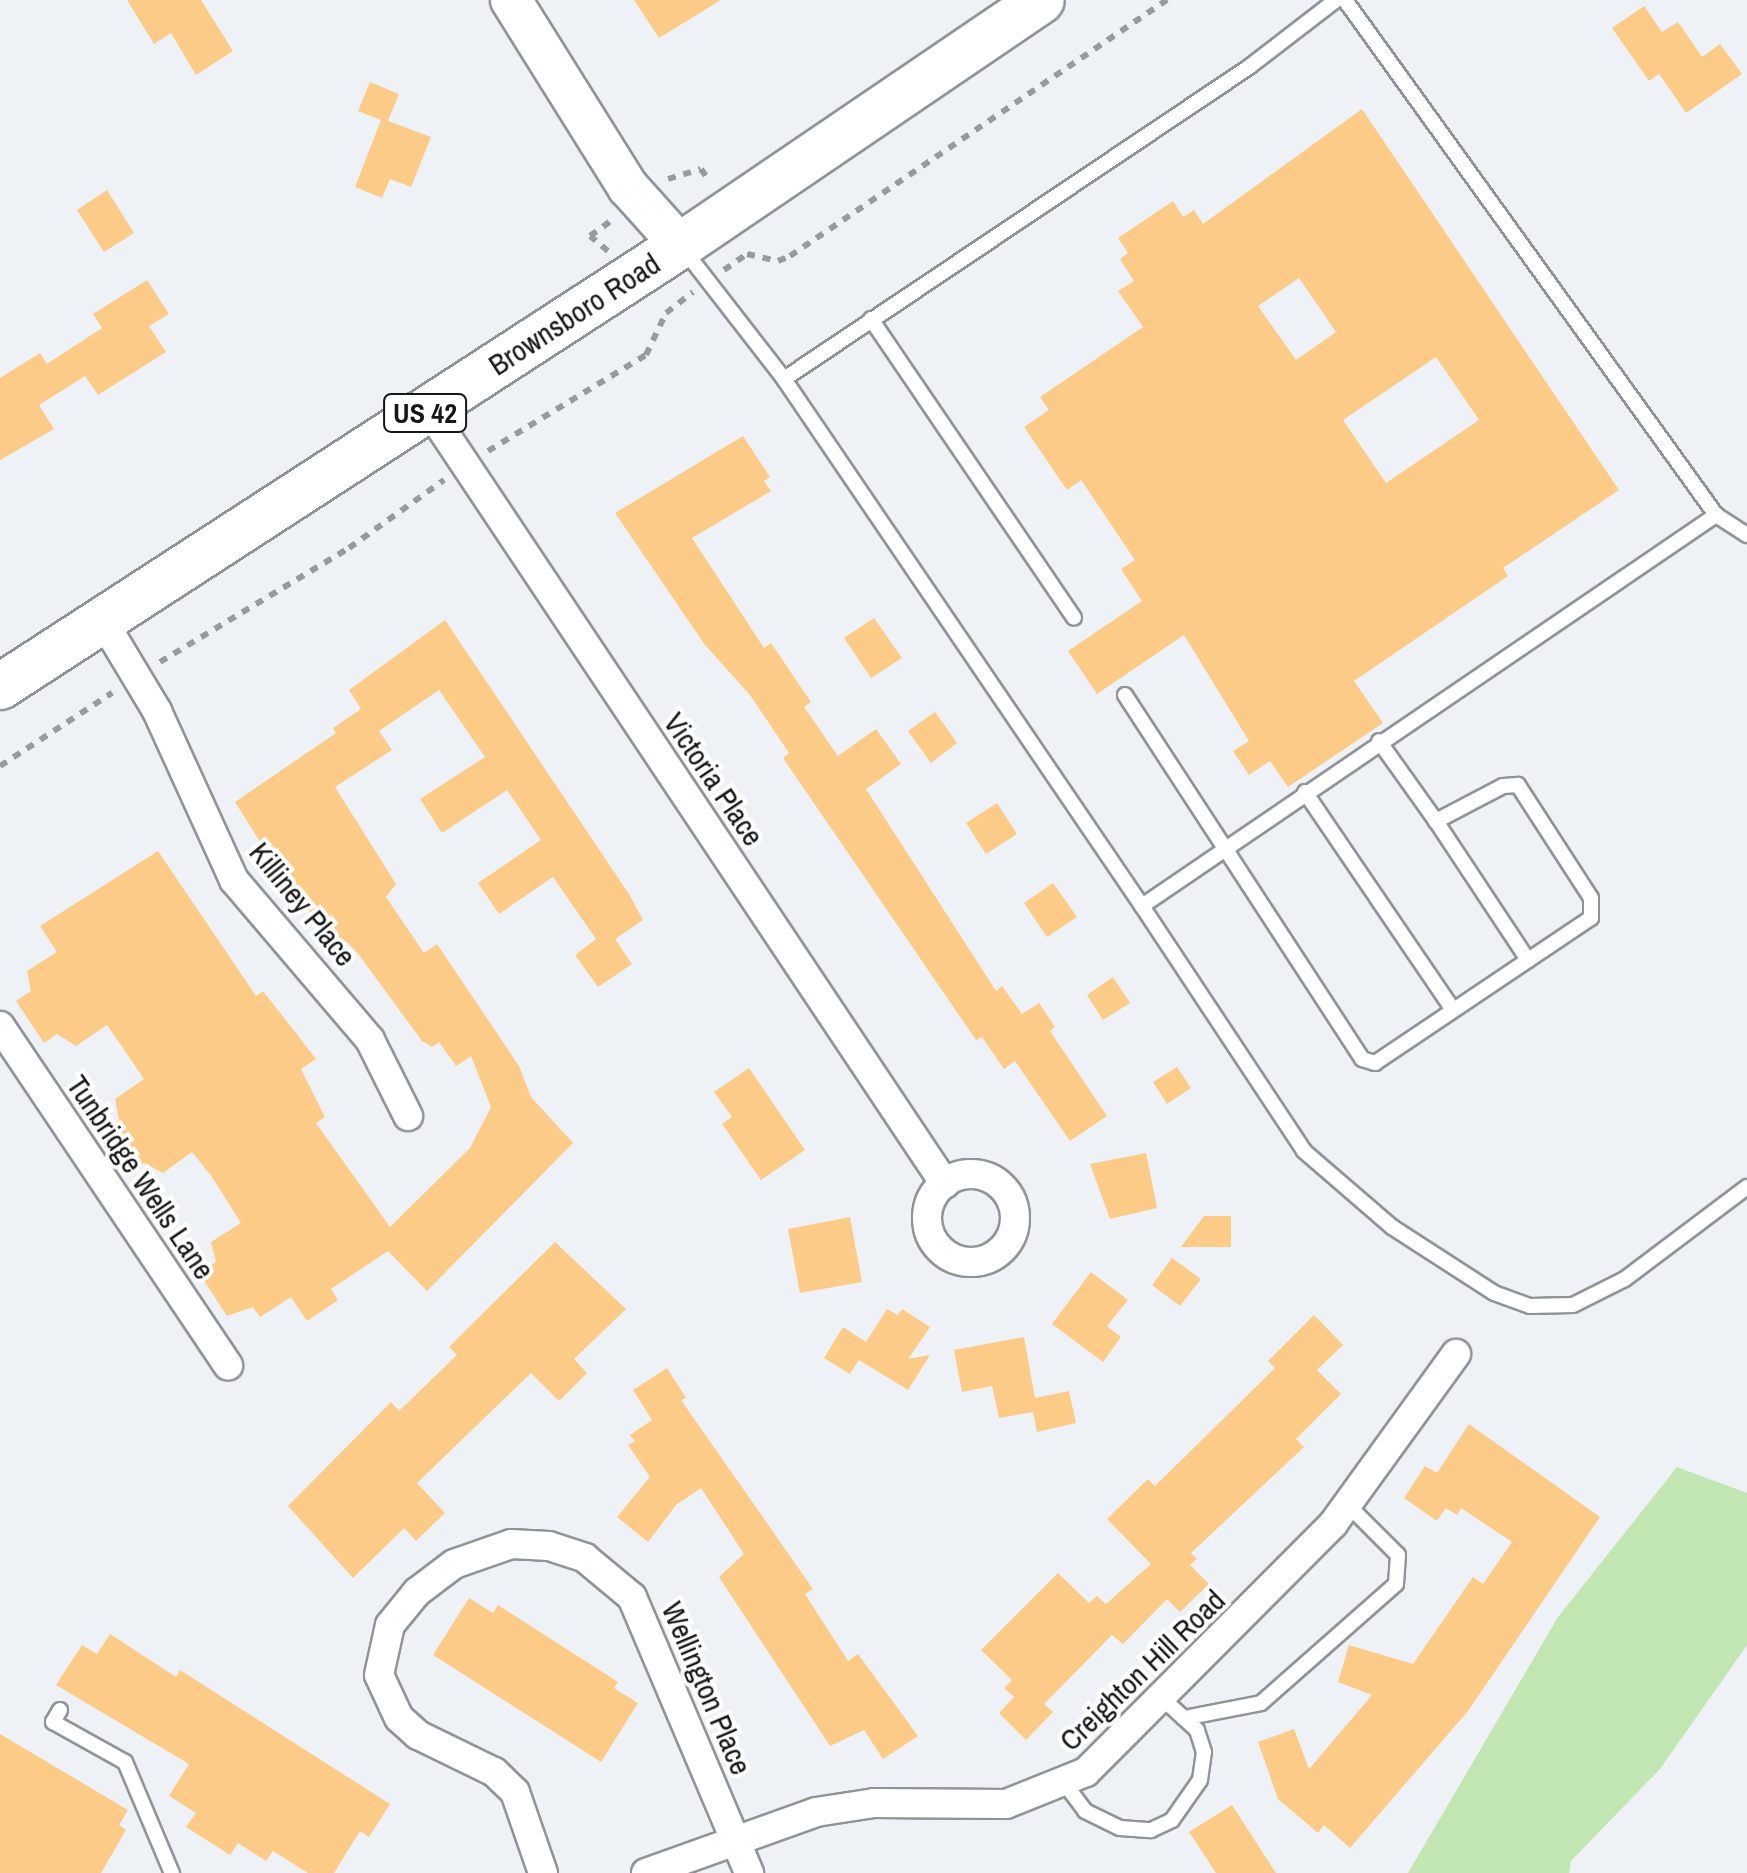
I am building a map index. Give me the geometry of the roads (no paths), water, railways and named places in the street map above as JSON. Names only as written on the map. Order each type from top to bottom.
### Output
[{"type":"main road","name":"Brownsboro Road","points":[[0,686],[680,245],[1042,0]]},
{"type":"street","points":[[511,0],[628,188],[680,245]]},
{"type":"street","name":"Victoria Place","points":[[429,410],[944,1184]]},
{"type":"street","name":"Killiney Place","points":[[103,621],[137,678],[234,880],[370,1040],[408,1116]]},
{"type":"street","name":"Tunbridge Wells Lane","points":[[0,1026],[228,1364]]},
{"type":"street","name":"Creighton Hill Road","points":[[646,1873],[844,1806],[982,1807],[1065,1784],[1086,1772],[1174,1708],[1347,1504],[1456,1354]]},
{"type":"street","name":"Wellington Place","points":[[543,1873],[515,1792],[494,1772],[418,1735],[386,1697],[379,1674],[390,1626],[416,1592],[454,1564],[510,1544],[548,1546],[585,1558],[632,1597],[749,1873]]},
{"type":"lane","points":[[784,379],[1250,68],[1336,0]]},
{"type":"lane","points":[[1345,0],[1716,515],[1747,535]]},
{"type":"lane","points":[[680,245],[784,379],[1304,1151],[1392,1227],[1494,1293],[1530,1306],[1573,1304],[1625,1279],[1747,1187]]},
{"type":"lane","points":[[871,319],[1074,618]]},
{"type":"lane","points":[[1142,906],[1716,515]]},
{"type":"lane","points":[[1125,695],[1362,1059],[1375,1062],[1592,918],[1592,898],[1518,786],[1503,786],[1436,821]]},
{"type":"lane","points":[[1380,741],[1528,960]]},
{"type":"lane","points":[[1305,792],[1454,1010]]},
{"type":"lane","points":[[1174,1708],[1260,1703],[1284,1689],[1396,1584],[1398,1555],[1347,1504]]},
{"type":"lane","points":[[1065,1784],[1085,1811],[1120,1828],[1151,1830],[1172,1820],[1204,1766],[1197,1730],[1174,1708]]},
{"type":"lane","points":[[60,1710],[53,1722],[125,1762],[172,1873]]}]
